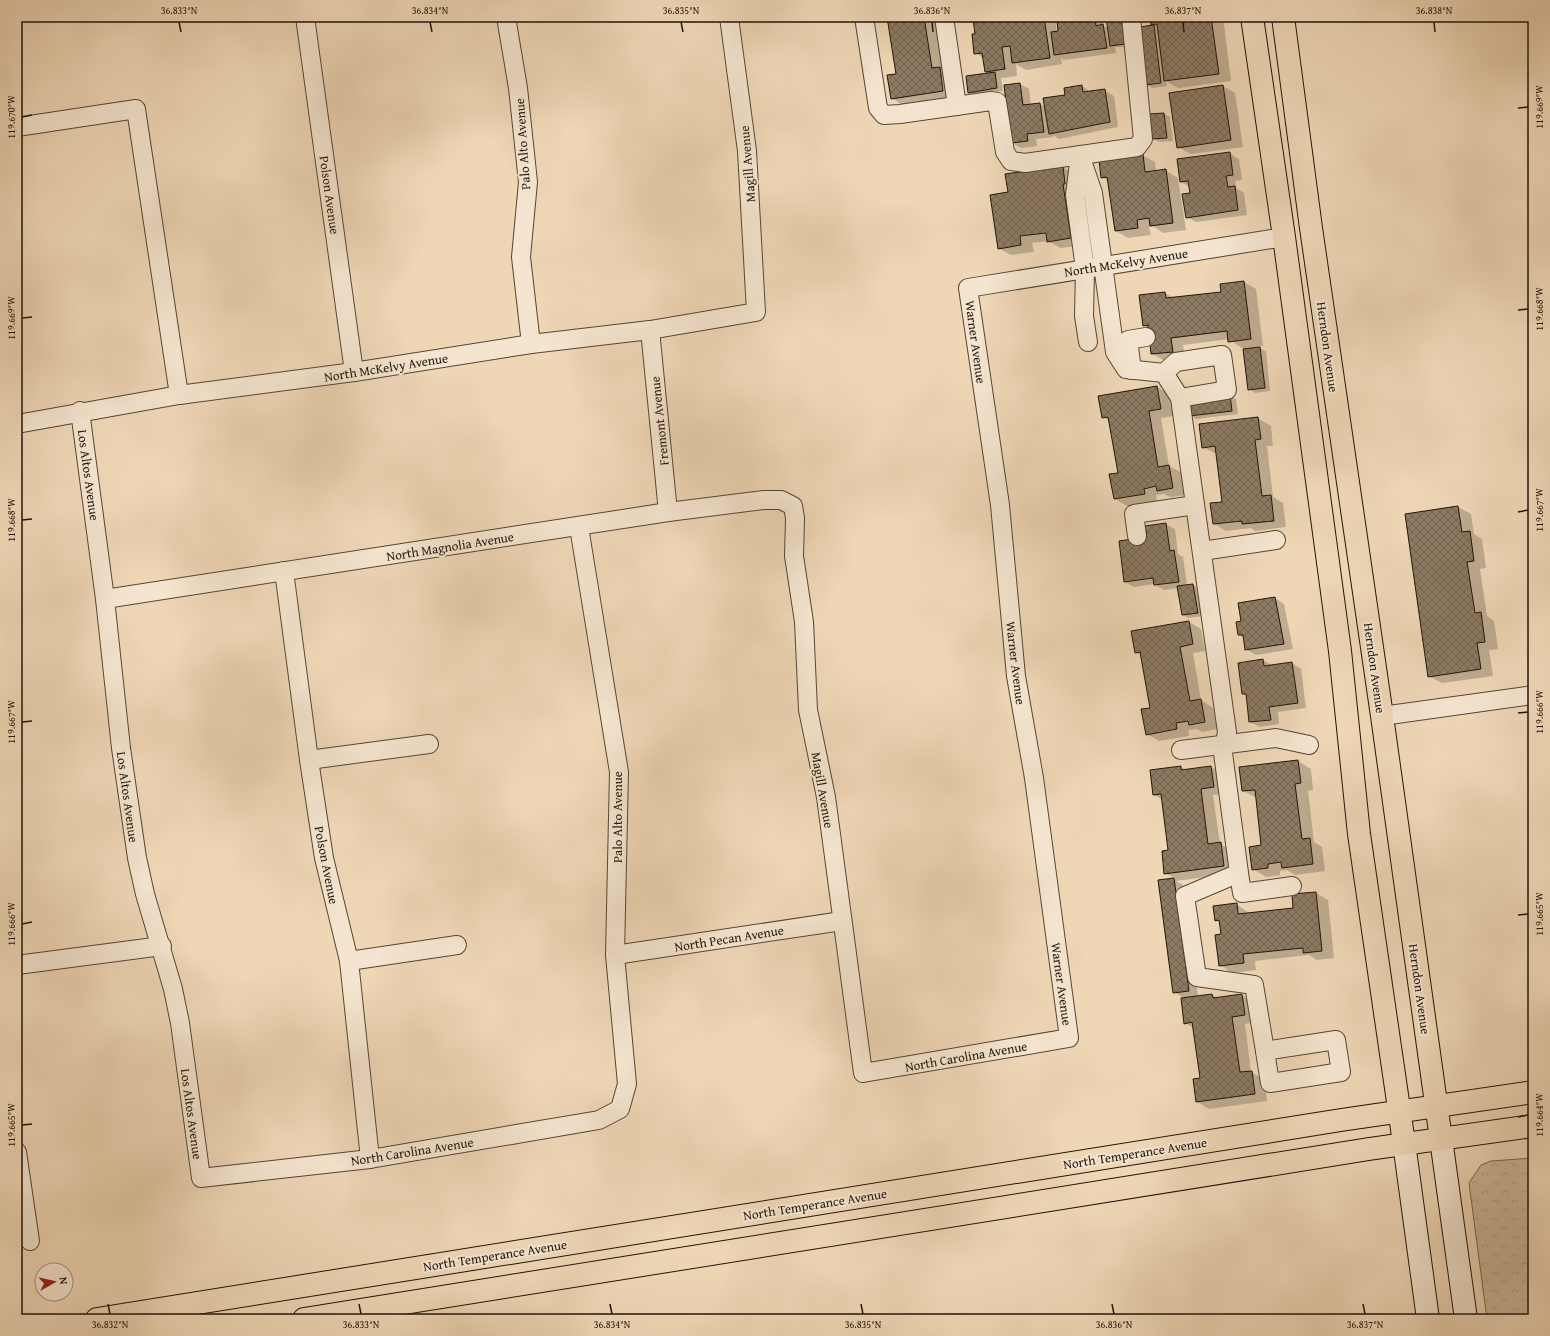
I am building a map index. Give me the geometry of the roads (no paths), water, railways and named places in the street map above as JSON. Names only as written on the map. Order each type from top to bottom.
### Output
[{"type":"main road","points":[[1252,17],[1284,237],[1342,666],[1359,834],[1428,1319]]},
{"type":"main road","points":[[1256,17],[1280,104],[1295,217],[1305,228],[1311,228]]},
{"type":"main road","name":"Herndon Avenue","points":[[1283,17],[1311,228],[1382,716],[1466,1319]]},
{"type":"main road","points":[[1284,237],[1291,240],[1300,252],[1318,368],[1343,453]]},
{"type":"main road","name":"North Temperance Avenue","points":[[97,1319],[1399,1111],[1533,1092]]},
{"type":"main road","points":[[304,1319],[1404,1143],[1533,1126]]},
{"type":"street","name":"Polson Avenue","points":[[305,17],[354,372]]},
{"type":"street","name":"Palo Alto Avenue","points":[[506,17],[518,88],[528,182],[521,257],[531,344]]},
{"type":"street","name":"Magill Avenue","points":[[729,17],[748,151],[756,312]]},
{"type":"street","points":[[864,17],[878,108],[884,115],[991,101],[997,102],[1005,152],[1011,161],[1025,163],[1137,147],[1143,139],[1131,17]]},
{"type":"street","points":[[944,17],[957,106]]},
{"type":"street","points":[[17,126],[136,109],[179,395]]},
{"type":"street","points":[[1080,155],[1075,195],[1115,352],[1129,370],[1164,373],[1176,362],[1222,355],[1227,390],[1180,398]]},
{"type":"street","name":"North McKelvy Avenue","points":[[968,288],[1284,237]]},
{"type":"street","points":[[1088,342],[1084,316],[1094,268]]},
{"type":"street","name":"Warner Avenue","points":[[968,288],[1000,505],[1016,676],[1034,778],[1069,1038]]},
{"type":"street","name":"North McKelvy Avenue","points":[[17,424],[80,411],[179,395],[354,372],[531,344],[650,330],[756,312]]},
{"type":"street","name":"Fremont Avenue","points":[[650,330],[668,512]]},
{"type":"street","points":[[1129,370],[1128,340],[1146,336]]},
{"type":"street","points":[[1164,373],[1180,398],[1227,732],[1223,753],[1242,893],[1292,886]]},
{"type":"street","name":"Los Altos Avenue","points":[[80,411],[106,599],[121,748],[137,858],[145,894],[162,946],[180,1023],[201,1178]]},
{"type":"street","name":"North Magnolia Avenue","points":[[106,599],[579,527],[668,512],[764,500],[781,500],[793,506]]},
{"type":"street","points":[[1137,536],[1134,514],[1195,505]]},
{"type":"street","name":"Magill Avenue","points":[[793,506],[795,518],[794,556],[804,622],[808,710],[826,797],[864,1073]]},
{"type":"street","name":"Palo Alto Avenue","points":[[579,527],[619,772],[615,955],[627,1084],[620,1109]]},
{"type":"street","points":[[1202,551],[1276,540]]},
{"type":"street","name":"Polson Avenue","points":[[284,571],[309,760],[324,858],[349,961],[370,1159]]},
{"type":"street","points":[[1382,716],[1533,695]]},
{"type":"street","points":[[1181,750],[1276,738],[1309,744]]},
{"type":"street","points":[[309,760],[429,744]]},
{"type":"street","points":[[1239,873],[1185,896],[1197,977],[1254,985],[1265,1051]]},
{"type":"street","name":"North Pecan Avenue","points":[[615,955],[842,921]]},
{"type":"street","points":[[349,961],[457,945]]},
{"type":"street","points":[[17,965],[162,946]]},
{"type":"street","name":"North Carolina Avenue","points":[[864,1073],[1069,1038]]},
{"type":"street","name":"North Carolina Avenue","points":[[201,1178],[370,1159],[599,1120],[620,1109]]},
{"type":"street","points":[[17,1152],[30,1241]]}]
